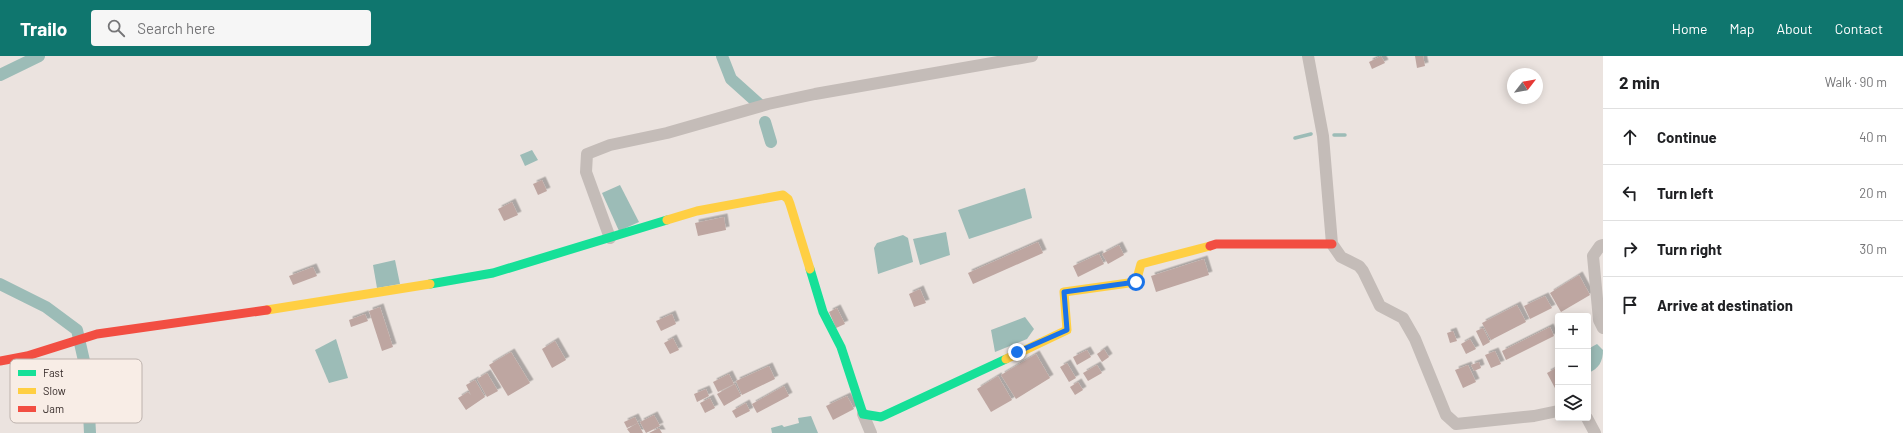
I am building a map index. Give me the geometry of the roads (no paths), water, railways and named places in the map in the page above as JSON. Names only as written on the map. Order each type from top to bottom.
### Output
[{"type":"street","points":[[610,238],[586,172],[587,154],[610,145],[667,133],[768,104],[815,94],[1032,56]]},
{"type":"street","points":[[1308,56],[1323,136],[1332,244],[1341,257],[1359,266],[1363,271],[1380,306],[1403,318],[1415,339],[1446,415],[1456,424],[1534,416],[1555,412]]},
{"type":"street","points":[[11,359],[27,356],[97,334],[306,305],[493,273],[697,211],[783,195],[788,199],[790,204],[823,312],[841,347],[863,414],[871,433]]},
{"type":"street","points":[[863,414],[881,417],[1067,330],[1064,292],[1136,282],[1141,264],[1216,244],[1332,244]]},
{"type":"street","points":[[1603,245],[1600,246],[1593,256],[1598,320],[1603,328]]},
{"type":"street","points":[[0,361],[10,359]]},
{"type":"street","points":[[1589,421],[1595,433]]},
{"type":"water","points":[[532,150],[538,160],[525,166],[520,155]]},
{"type":"water","points":[[620,185],[639,222],[619,231],[602,193]]},
{"type":"water","points":[[1025,188],[1032,218],[969,239],[958,210]]},
{"type":"water","points":[[946,232],[950,255],[920,265],[913,239]]},
{"type":"water","points":[[903,235],[908,238],[913,262],[878,274],[874,248],[877,243]]},
{"type":"water","points":[[395,260],[400,284],[377,288],[373,265]]},
{"type":"water","points":[[1025,317],[1034,329],[1027,339],[995,352],[991,330]]},
{"type":"water","points":[[336,339],[348,378],[329,383],[315,350]]},
{"type":"water","points":[[1597,344],[1603,350],[1600,364],[1591,372],[1591,349],[1591,347]]},
{"type":"water","points":[[811,416],[818,433],[772,433],[771,428],[782,425],[784,427],[799,423],[798,418]]},
{"type":"waterway","points":[[0,75],[39,56]]},
{"type":"waterway","points":[[722,56],[731,79],[760,105]]},
{"type":"waterway","points":[[765,122],[771,142]]},
{"type":"waterway","points":[[1295,138],[1311,134]]},
{"type":"waterway","points":[[1334,135],[1345,135]]},
{"type":"waterway","points":[[0,284],[46,307],[77,330],[84,359]]},
{"type":"waterway","points":[[89,423],[90,433]]}]
